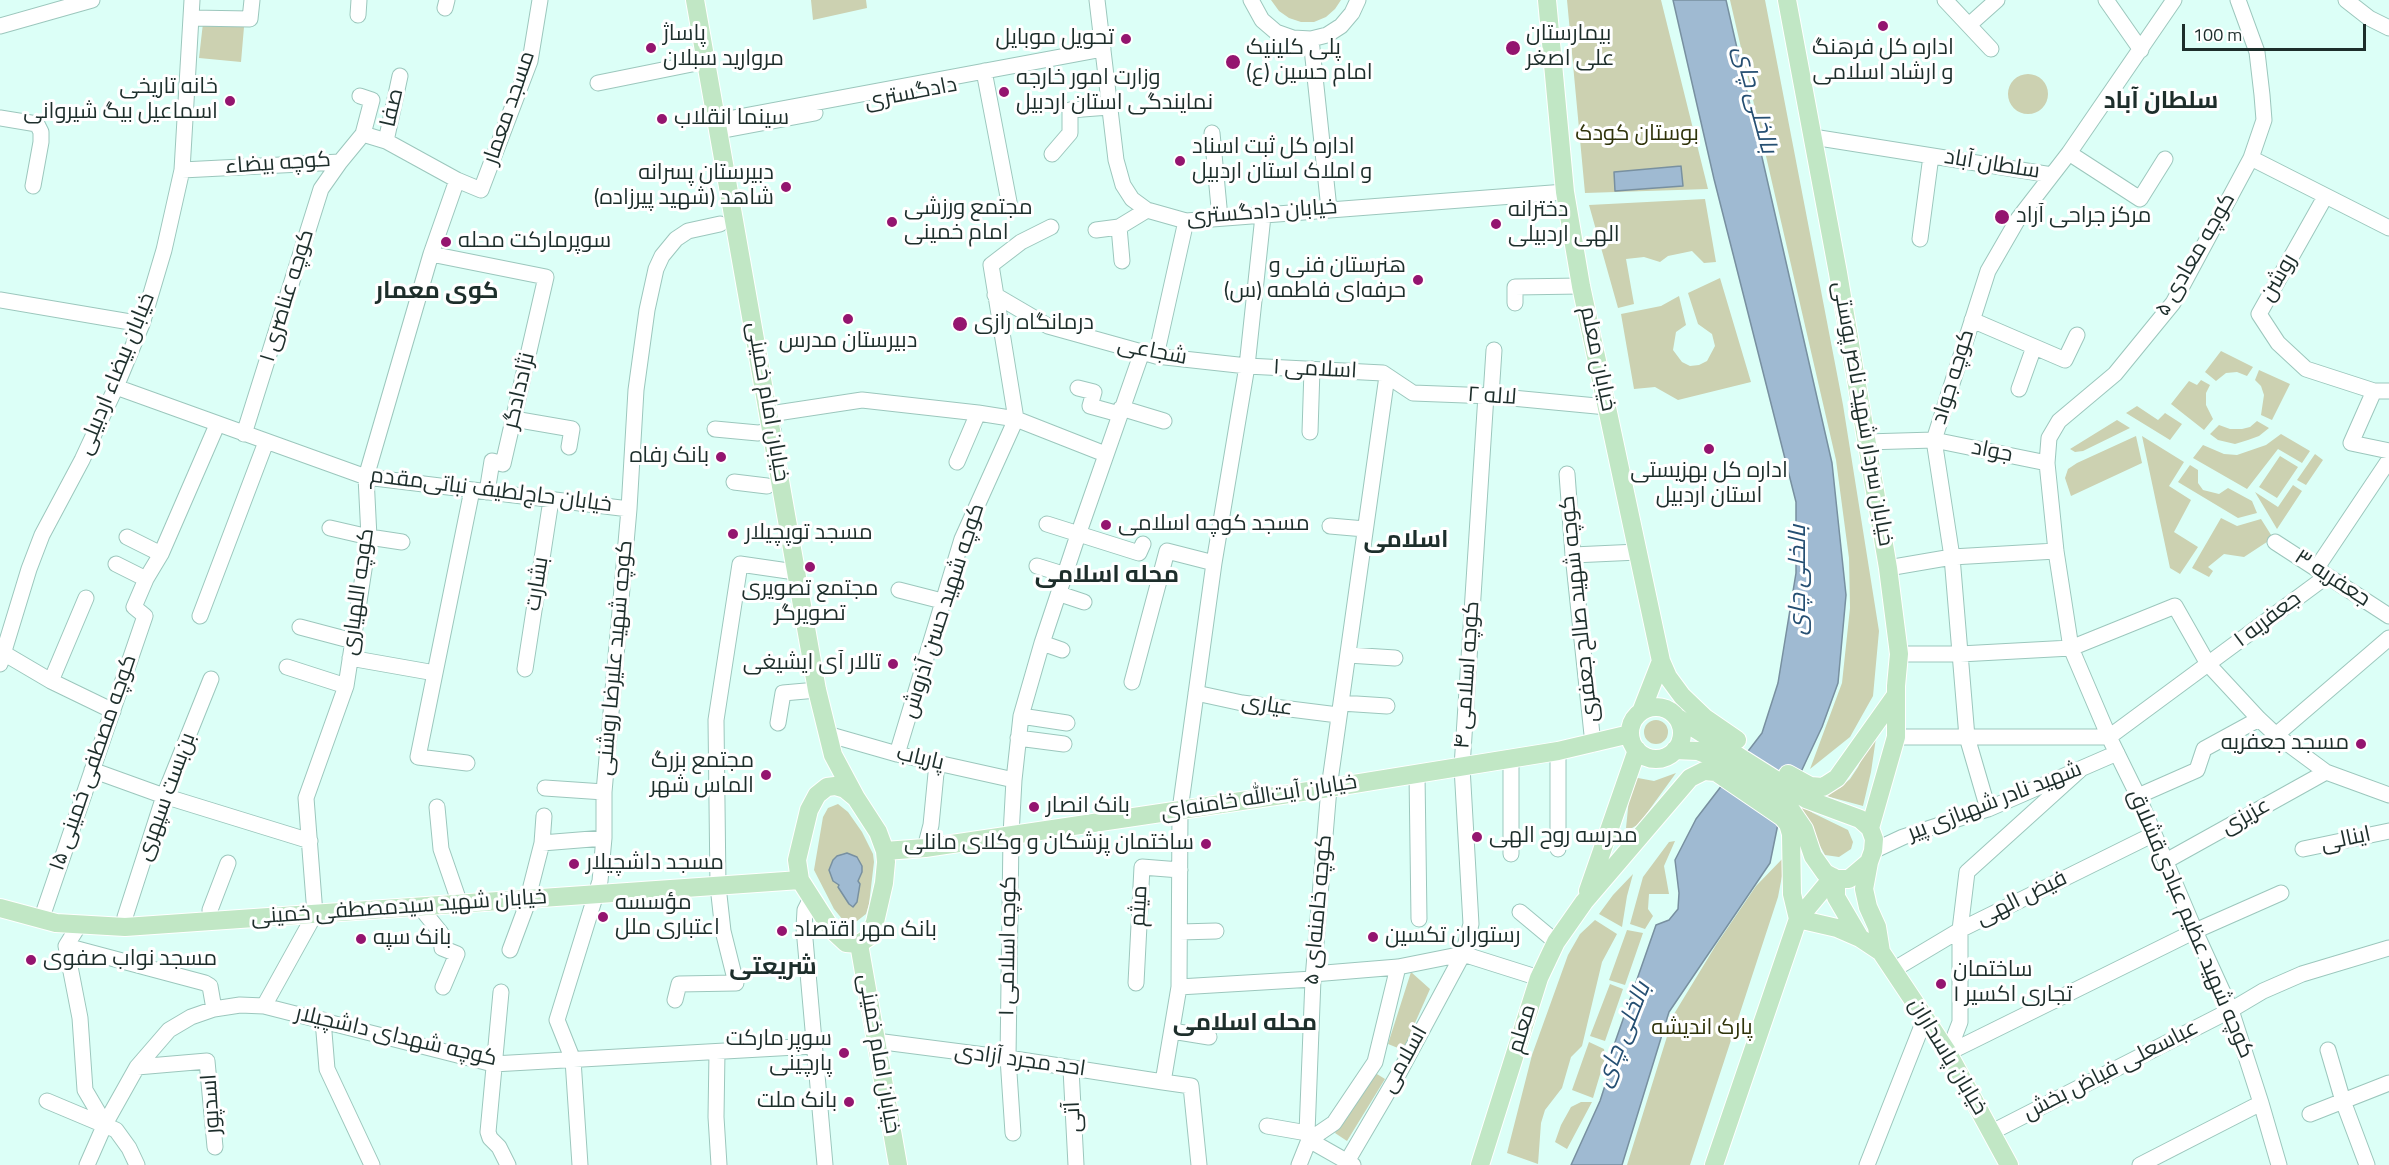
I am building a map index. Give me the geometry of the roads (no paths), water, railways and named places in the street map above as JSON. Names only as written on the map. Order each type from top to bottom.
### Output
[{"type":"main road","name":"خیابان امام خمینی","points":[[695,0],[699,62],[718,126],[727,223],[766,420],[774,486],[789,571],[826,734],[833,755],[856,798],[878,832],[885,850]]},
{"type":"main road","name":"خیابان معلم","points":[[1547,0],[1565,192],[1581,286],[1661,661],[1668,677],[1682,696],[1705,718],[1727,756]]},
{"type":"main road","name":"خیابان سردار شهید ناصر پوستی","points":[[1787,0],[1888,568],[1899,654],[1896,737],[1870,828]]},
{"type":"main road","points":[[1584,902],[1634,742],[1635,718],[1641,712],[1661,661]]},
{"type":"main road","points":[[1791,799],[1823,787],[1837,778],[1896,695]]},
{"type":"main road","points":[[1641,712],[1656,707],[1664,708],[1727,756],[1791,799],[1806,800],[1860,819],[1870,828],[1874,839],[1864,889],[1868,907],[1877,927],[1881,952]]},
{"type":"main road","points":[[1634,742],[1651,758],[1668,756],[1675,750],[1682,735],[1678,718]]},
{"type":"main road","name":"خیابان آیت‌الله خامنه‌ای","points":[[885,850],[925,848],[1329,788],[1593,744],[1634,742]]},
{"type":"main road","points":[[1675,750],[1727,756],[1791,799],[1813,856],[1819,866],[1834,878],[1848,879],[1871,857]]},
{"type":"main road","points":[[1584,902],[1690,778],[1727,756]]},
{"type":"main road","points":[[856,798],[845,789],[835,786],[817,795],[809,810],[797,860],[800,880],[810,898],[832,930],[846,943],[859,944],[870,937],[884,883],[885,850]]},
{"type":"main road","points":[[1791,799],[1788,824],[1791,834],[1792,894],[1798,919]]},
{"type":"main road","points":[[1714,1165],[1798,919],[1834,878]]},
{"type":"main road","points":[[1834,878],[1836,897],[1860,938]]},
{"type":"main road","name":"خیابان شهید سیدمصطفی خمینی","points":[[0,908],[42,915],[79,925],[211,921],[315,908],[420,907],[458,898],[530,895],[598,887],[718,879],[800,880]]},
{"type":"main road","name":"معلم","points":[[1480,1165],[1539,978],[1556,942],[1584,902]]},
{"type":"main road","points":[[1798,919],[1837,928],[1860,938],[1881,952]]},
{"type":"main road","name":"خیابان امام خمینی","points":[[859,944],[898,1165]]},
{"type":"main road","name":"خیابان پاسداران","points":[[1881,952],[1948,1053],[2009,1165]]},
{"type":"street","points":[[0,26],[92,0]]},
{"type":"street","name":"خیابان بیضاء اردبیلی","points":[[1,656],[42,535],[82,460],[142,324],[164,250],[182,170],[192,0]]},
{"type":"street","points":[[191,18],[250,18],[252,0]]},
{"type":"street","name":"مسجد معمار","points":[[457,180],[480,190],[530,61],[540,0]]},
{"type":"street","name":"خیابان دادگستری","points":[[1097,0],[1116,160],[1123,185],[1132,200],[1148,210],[1186,220],[1565,192]]},
{"type":"street","points":[[1251,0],[1262,20],[1276,32],[1293,38],[1311,39],[1327,35],[1341,26],[1352,13],[1358,0]]},
{"type":"street","points":[[1945,0],[1991,49]]},
{"type":"street","points":[[1969,25],[1997,0]]},
{"type":"street","points":[[2106,0],[2141,50]]},
{"type":"street","name":"کوچه جواد","points":[[1988,809],[1967,737],[1952,557],[1934,441],[1988,272],[2018,219],[2069,153],[2174,0]]},
{"type":"street","name":"کوچه معادی ۵","points":[[2117,753],[2071,648],[2056,551],[2047,463],[2049,438],[2059,421],[2115,374],[2173,303],[2252,158],[2264,120],[2263,103],[2257,52],[2238,0]]},
{"type":"street","points":[[2346,0],[2369,18],[2389,28]]},
{"type":"street","points":[[1311,39],[1329,209]]},
{"type":"street","name":"دادگستری","points":[[718,126],[1103,53]]},
{"type":"street","points":[[598,83],[623,82],[699,62]]},
{"type":"street","points":[[985,75],[1010,207]]},
{"type":"street","name":"صفا","points":[[386,141],[400,76]]},
{"type":"street","points":[[360,96],[372,100],[363,134],[386,141],[457,180]]},
{"type":"street","points":[[1052,154],[1070,133],[1070,110],[1109,107]]},
{"type":"street","points":[[0,118],[37,124],[41,132],[33,186]]},
{"type":"street","points":[[1212,133],[1220,218]]},
{"type":"street","name":"کوچه بیضاء","points":[[182,170],[340,162],[363,134]]},
{"type":"street","name":"سلطان آباد","points":[[1812,137],[2052,175]]},
{"type":"street","points":[[2069,153],[2140,199],[2165,159]]},
{"type":"street","name":"سلطان آباد","points":[[1920,239],[1931,156]]},
{"type":"street","points":[[2252,158],[2389,228]]},
{"type":"street","name":"کوچه عناصری ۱","points":[[244,434],[321,189],[340,162]]},
{"type":"street","name":"کوچه اللهیاری","points":[[315,908],[306,798],[346,686],[369,537],[366,477],[431,254],[457,180]]},
{"type":"street","name":"روشن","points":[[2325,197],[2259,314],[2278,343],[2306,369],[2381,391]]},
{"type":"street","points":[[1096,230],[1119,227],[1148,210]]},
{"type":"street","points":[[1163,1082],[1179,987],[1180,810],[1214,563],[1247,366],[1263,216]]},
{"type":"street","name":"کوچه اسلامی ۱","points":[[1013,1133],[1008,1058],[1011,835],[1021,716],[1042,644],[1120,411],[1149,354],[1186,220]]},
{"type":"street","name":"کوچه شهید علیرضا روشنی","points":[[580,1165],[573,1060],[557,1020],[598,887],[604,838],[604,792],[629,509],[636,390],[650,288],[662,256],[676,238],[688,231],[727,223]]},
{"type":"street","points":[[1016,418],[991,265],[1021,242],[1051,226]]},
{"type":"street","points":[[1119,227],[1122,261]]},
{"type":"street","name":"نژاددادگر","points":[[431,254],[546,276],[503,464],[492,461],[479,491]]},
{"type":"street","points":[[1515,303],[1515,287],[1581,286]]},
{"type":"street","name":"شجاعی","points":[[995,295],[1048,326],[1149,354],[1247,366]]},
{"type":"street","points":[[0,300],[142,324]]},
{"type":"street","points":[[1972,320],[2065,360],[2077,335]]},
{"type":"street","points":[[2019,389],[2034,347]]},
{"type":"street","name":"کوچه اسلامی ۴","points":[[1463,954],[1471,924],[1462,767],[1494,350]]},
{"type":"street","name":"اسلامی ۱","points":[[1247,366],[1385,375]]},
{"type":"street","points":[[1310,432],[1312,369]]},
{"type":"street","name":"لاله ۲","points":[[1385,375],[1413,393],[1489,395],[1607,407]]},
{"type":"street","name":"کوچه خامنه‌ای ۵","points":[[1308,1136],[1313,977],[1329,788],[1385,375]]},
{"type":"street","name":"خیابان حاج‌لطیف نباتی‌مقدم","points":[[116,387],[366,477],[629,509]]},
{"type":"street","points":[[1078,388],[1094,392],[1090,406],[1164,421]]},
{"type":"street","points":[[2381,391],[2351,443],[2389,451]]},
{"type":"street","points":[[715,429],[758,433],[766,420],[894,395]]},
{"type":"street","points":[[862,400],[1016,418],[1105,454]]},
{"type":"street","points":[[957,462],[978,413]]},
{"type":"street","name":"کوچه شهید حسن آذروش","points":[[897,754],[963,539],[1016,418]]},
{"type":"street","points":[[514,419],[572,429],[569,447]]},
{"type":"street","points":[[116,564],[146,579],[161,554],[217,425]]},
{"type":"street","name":"جواد","points":[[1866,442],[1934,441],[2047,463]]},
{"type":"street","points":[[200,616],[266,442]]},
{"type":"street","name":"جعفریه ۱","points":[[2109,737],[2208,664],[2321,572],[2389,460]]},
{"type":"street","name":"کوچه شهید صالح جعفری","points":[[1567,474],[1593,744]]},
{"type":"street","points":[[734,482],[774,486]]},
{"type":"street","points":[[467,763],[418,757],[435,673],[479,491]]},
{"type":"street","name":"بشارت","points":[[525,669],[551,500]]},
{"type":"street","points":[[1047,524],[1139,552],[1143,544]]},
{"type":"street","points":[[1330,526],[1365,529]]},
{"type":"street","points":[[330,528],[402,542]]},
{"type":"street","points":[[127,537],[161,554]]},
{"type":"street","name":"جعفریه ۳","points":[[2275,542],[2389,616]]},
{"type":"street","points":[[1132,682],[1167,551],[1214,563]]},
{"type":"street","points":[[1888,568],[1952,557],[2056,551]]},
{"type":"street","points":[[1573,555],[1638,552]]},
{"type":"street","points":[[675,1000],[679,984],[736,983],[723,931],[718,879],[716,720],[740,564],[789,571]]},
{"type":"street","points":[[1037,566],[1066,575]]},
{"type":"street","name":"کوچه مصطفی خمینی ۱۵","points":[[42,915],[145,616],[134,607],[146,579]]},
{"type":"street","points":[[899,590],[942,602]]},
{"type":"street","points":[[1060,594],[1084,602]]},
{"type":"street","points":[[51,681],[86,598]]},
{"type":"street","points":[[1899,654],[1959,654],[2071,648],[2175,606],[2208,664],[2276,735],[2326,772],[2386,793]]},
{"type":"street","points":[[300,627],[353,641]]},
{"type":"street","points":[[2276,735],[2389,638]]},
{"type":"street","points":[[1042,644],[1062,650]]},
{"type":"street","points":[[1348,654],[1395,658]]},
{"type":"street","points":[[1,656],[113,711]]},
{"type":"street","points":[[350,658],[435,673]]},
{"type":"street","points":[[287,667],[346,686]]},
{"type":"street","name":"بن‌بست سپهری","points":[[125,922],[164,796],[211,679]]},
{"type":"street","points":[[778,723],[783,693],[817,690]]},
{"type":"street","name":"عیاری","points":[[1196,693],[1242,703],[1340,709],[1387,706]]},
{"type":"street","points":[[1021,716],[1067,723]]},
{"type":"street","points":[[2138,796],[2197,770],[2204,749],[2259,719]]},
{"type":"street","name":"پاریاب","points":[[826,734],[897,754],[1014,780]]},
{"type":"street","points":[[1896,737],[2109,737]]},
{"type":"street","points":[[1018,738],[1064,744]]},
{"type":"street","points":[[1558,751],[1558,849]]},
{"type":"street","name":"کوچه شهید عظیم عبادی‌قشلاق","points":[[2117,753],[2231,1010],[2279,1165]]},
{"type":"street","name":"شهید نادر شهبازی پیر","points":[[1871,857],[1903,837],[1988,809],[2117,753]]},
{"type":"street","points":[[1510,759],[1512,854]]},
{"type":"street","points":[[925,848],[931,825],[937,763]]},
{"type":"street","points":[[1948,1053],[1960,1022],[1960,930],[1967,872],[2081,769]]},
{"type":"street","points":[[92,770],[164,796],[310,841]]},
{"type":"street","name":"عزیزی","points":[[2166,861],[2326,772]]},
{"type":"street","points":[[1417,774],[1419,919]]},
{"type":"street","points":[[545,788],[604,792]]},
{"type":"street","points":[[437,807],[441,849],[458,898]]},
{"type":"street","points":[[510,950],[530,895],[542,843],[544,816]]},
{"type":"street","name":"اینالی","points":[[2303,849],[2389,831]]},
{"type":"street","name":"فیض الهی","points":[[1893,970],[1960,930],[2154,834]]},
{"type":"street","points":[[542,843],[604,838]]},
{"type":"street","points":[[211,921],[210,910],[228,864]]},
{"type":"street","name":"میثم","points":[[1136,983],[1142,867],[1180,870]]},
{"type":"street","points":[[1948,1053],[2195,931],[2281,892]]},
{"type":"street","points":[[810,898],[805,910],[804,928],[825,1165]]},
{"type":"street","points":[[420,907],[441,933],[442,948],[457,956],[443,987]]},
{"type":"street","points":[[264,1006],[315,908]]},
{"type":"street","points":[[1520,912],[1556,942]]},
{"type":"street","points":[[79,925],[66,946],[80,1018],[85,1090],[105,1124]]},
{"type":"street","points":[[1179,932],[1216,931]]},
{"type":"street","points":[[66,946],[206,982],[210,986],[214,1009]]},
{"type":"street","name":"عباسعلی فیاض بخش","points":[[1992,1132],[2231,1010],[2263,991],[2302,974],[2389,948]]},
{"type":"street","points":[[1179,987],[1313,977],[1398,967],[1463,954],[1539,978]]},
{"type":"street","name":"اسلامی","points":[[1348,1164],[1463,954]]},
{"type":"street","points":[[1299,1165],[1308,1136],[1334,1123],[1375,1062],[1398,967]]},
{"type":"street","points":[[501,992],[488,1132],[508,1165]]},
{"type":"street","name":"کوچه شهدای داشچیلار","points":[[87,1165],[105,1124],[136,1067],[169,1030],[191,1017],[214,1009],[240,1005],[264,1006],[493,1064],[814,1046]]},
{"type":"street","points":[[1867,1165],[1925,1018]]},
{"type":"street","points":[[323,1020],[327,1069],[372,1165]]},
{"type":"street","points":[[1172,1031],[1209,1037]]},
{"type":"street","name":"احد مجرد آزادی","points":[[876,1041],[1008,1058],[1191,1086],[1200,1165]]},
{"type":"street","points":[[2328,1050],[2343,1101],[2367,1165]]},
{"type":"street","points":[[717,1052],[716,1117],[719,1165]]},
{"type":"street","name":"اسدپور","points":[[136,1067],[207,1061],[215,1148]]},
{"type":"street","points":[[1375,1062],[1399,1073]]},
{"type":"street","name":"آتی","points":[[1071,1069],[1076,1165]]},
{"type":"street","points":[[2310,1114],[2389,1083]]},
{"type":"street","points":[[47,1101],[116,1130],[129,1148],[136,1165]]},
{"type":"street","points":[[2140,1165],[2261,1103]]},
{"type":"street","points":[[1267,1126],[1308,1136],[1348,1164]]},
{"type":"water","name":"بالخلی چای","points":[[1673,0],[1726,0],[1832,463],[1846,595],[1838,683],[1822,727],[1779,819],[1770,863],[1669,1012],[1622,1165],[1571,1165],[1600,1101],[1610,1070],[1613,1048],[1656,925],[1669,920],[1678,909],[1679,893],[1675,860],[1696,819],[1762,733],[1778,683],[1796,573],[1796,502],[1714,179]]},
{"type":"water","points":[[1681,166],[1683,186],[1615,191],[1614,172]]},
{"type":"water","points":[[847,853],[857,857],[862,866],[858,881],[860,884],[857,902],[853,907],[838,887],[839,885],[833,881],[829,870],[837,856]]},
{"type":"place","name":"اداره کل فرهنگ و ارشاد اسلامی","points":[[1883,26]]},
{"type":"place","name":"تحویل موبایل","points":[[1126,39]]},
{"type":"place","name":"پاساژ مروارید سبلان","points":[[651,48]]},
{"type":"place","name":"بیمارستان علی اصغر","points":[[1513,48]]},
{"type":"place","name":"پلی کلینیک امام حسین (ع)","points":[[1233,62]]},
{"type":"place","name":"وزارت امور خارجه نمایندگی استان اردبیل","points":[[1004,92]]},
{"type":"place","name":"خانه تاریخی اسماعیل بیگ شیروانی","points":[[230,101]]},
{"type":"place","name":"سینما انقلاب","points":[[662,119]]},
{"type":"place","name":"اداره کل ثبت اسناد و املاک استان اردبیل","points":[[1180,161]]},
{"type":"place","name":"دبیرستان پسرانه شاهد (شهید پیرزاده)","points":[[786,187]]},
{"type":"place","name":"مرکز جراحی آراد","points":[[2002,217]]},
{"type":"place","name":"مجتمع ورزشی امام خمینی","points":[[892,222]]},
{"type":"place","name":"دخترانه الهی اردبیلی","points":[[1496,224]]},
{"type":"place","name":"سوپرمارکت محله","points":[[446,242]]},
{"type":"place","name":"هنرستان فنی و حرفه‌ای فاطمه (س)","points":[[1418,280]]},
{"type":"place","name":"دبیرستان مدرس","points":[[848,319]]},
{"type":"place","name":"درمانگاه رازی","points":[[960,324]]},
{"type":"place","name":"اداره کل بهزیستی استان اردبیل","points":[[1709,449]]},
{"type":"place","name":"بانک رفاه","points":[[721,457]]},
{"type":"place","name":"مسجد کوچه اسلامی","points":[[1106,525]]},
{"type":"place","name":"مسجد توپچیلار","points":[[733,534]]},
{"type":"place","name":"مجتمع تصویری تصویرگر","points":[[810,567]]},
{"type":"place","name":"تالار آی ایشیغی","points":[[893,664]]},
{"type":"place","name":"مسجد جعفریه","points":[[2361,744]]},
{"type":"place","name":"مجتمع بزرگ الماس شهر","points":[[766,775]]},
{"type":"place","name":"بانک انصار","points":[[1034,807]]},
{"type":"place","name":"مدرسه روح الهی","points":[[1477,837]]},
{"type":"place","name":"ساختمان پزشکان و وکلای مانلی","points":[[1206,844]]},
{"type":"place","name":"مسجد داشچیلار","points":[[574,864]]},
{"type":"place","name":"مؤسسه اعتباری ملل","points":[[603,917]]},
{"type":"place","name":"بانک مهر اقتصاد","points":[[782,931]]},
{"type":"place","name":"رستوران تکسین","points":[[1373,937]]},
{"type":"place","name":"بانک سپه","points":[[361,939]]},
{"type":"place","name":"مسجد نواب صفوی","points":[[31,960]]},
{"type":"place","name":"ساختمان تجاری اکسیر ۱","points":[[1941,984]]},
{"type":"place","name":"سوپر مارکت پارچینی","points":[[844,1053]]},
{"type":"place","name":"بانک ملت","points":[[849,1102]]},
{"type":"district","name":"سلطان آباد","points":[[2161,102]]},
{"type":"district","name":"کوی معمار","points":[[437,292]]},
{"type":"district","name":"اسلامی","points":[[1406,541]]},
{"type":"district","name":"محله اسلامی","points":[[1107,576]]},
{"type":"district","name":"شریعتی","points":[[773,968]]},
{"type":"district","name":"محله اسلامی","points":[[1245,1024]]},
{"type":"park label","name":"بوستان کودک","points":[[1637,135]]},
{"type":"park label","name":"پارک اندیشه","points":[[1702,1029]]}]
